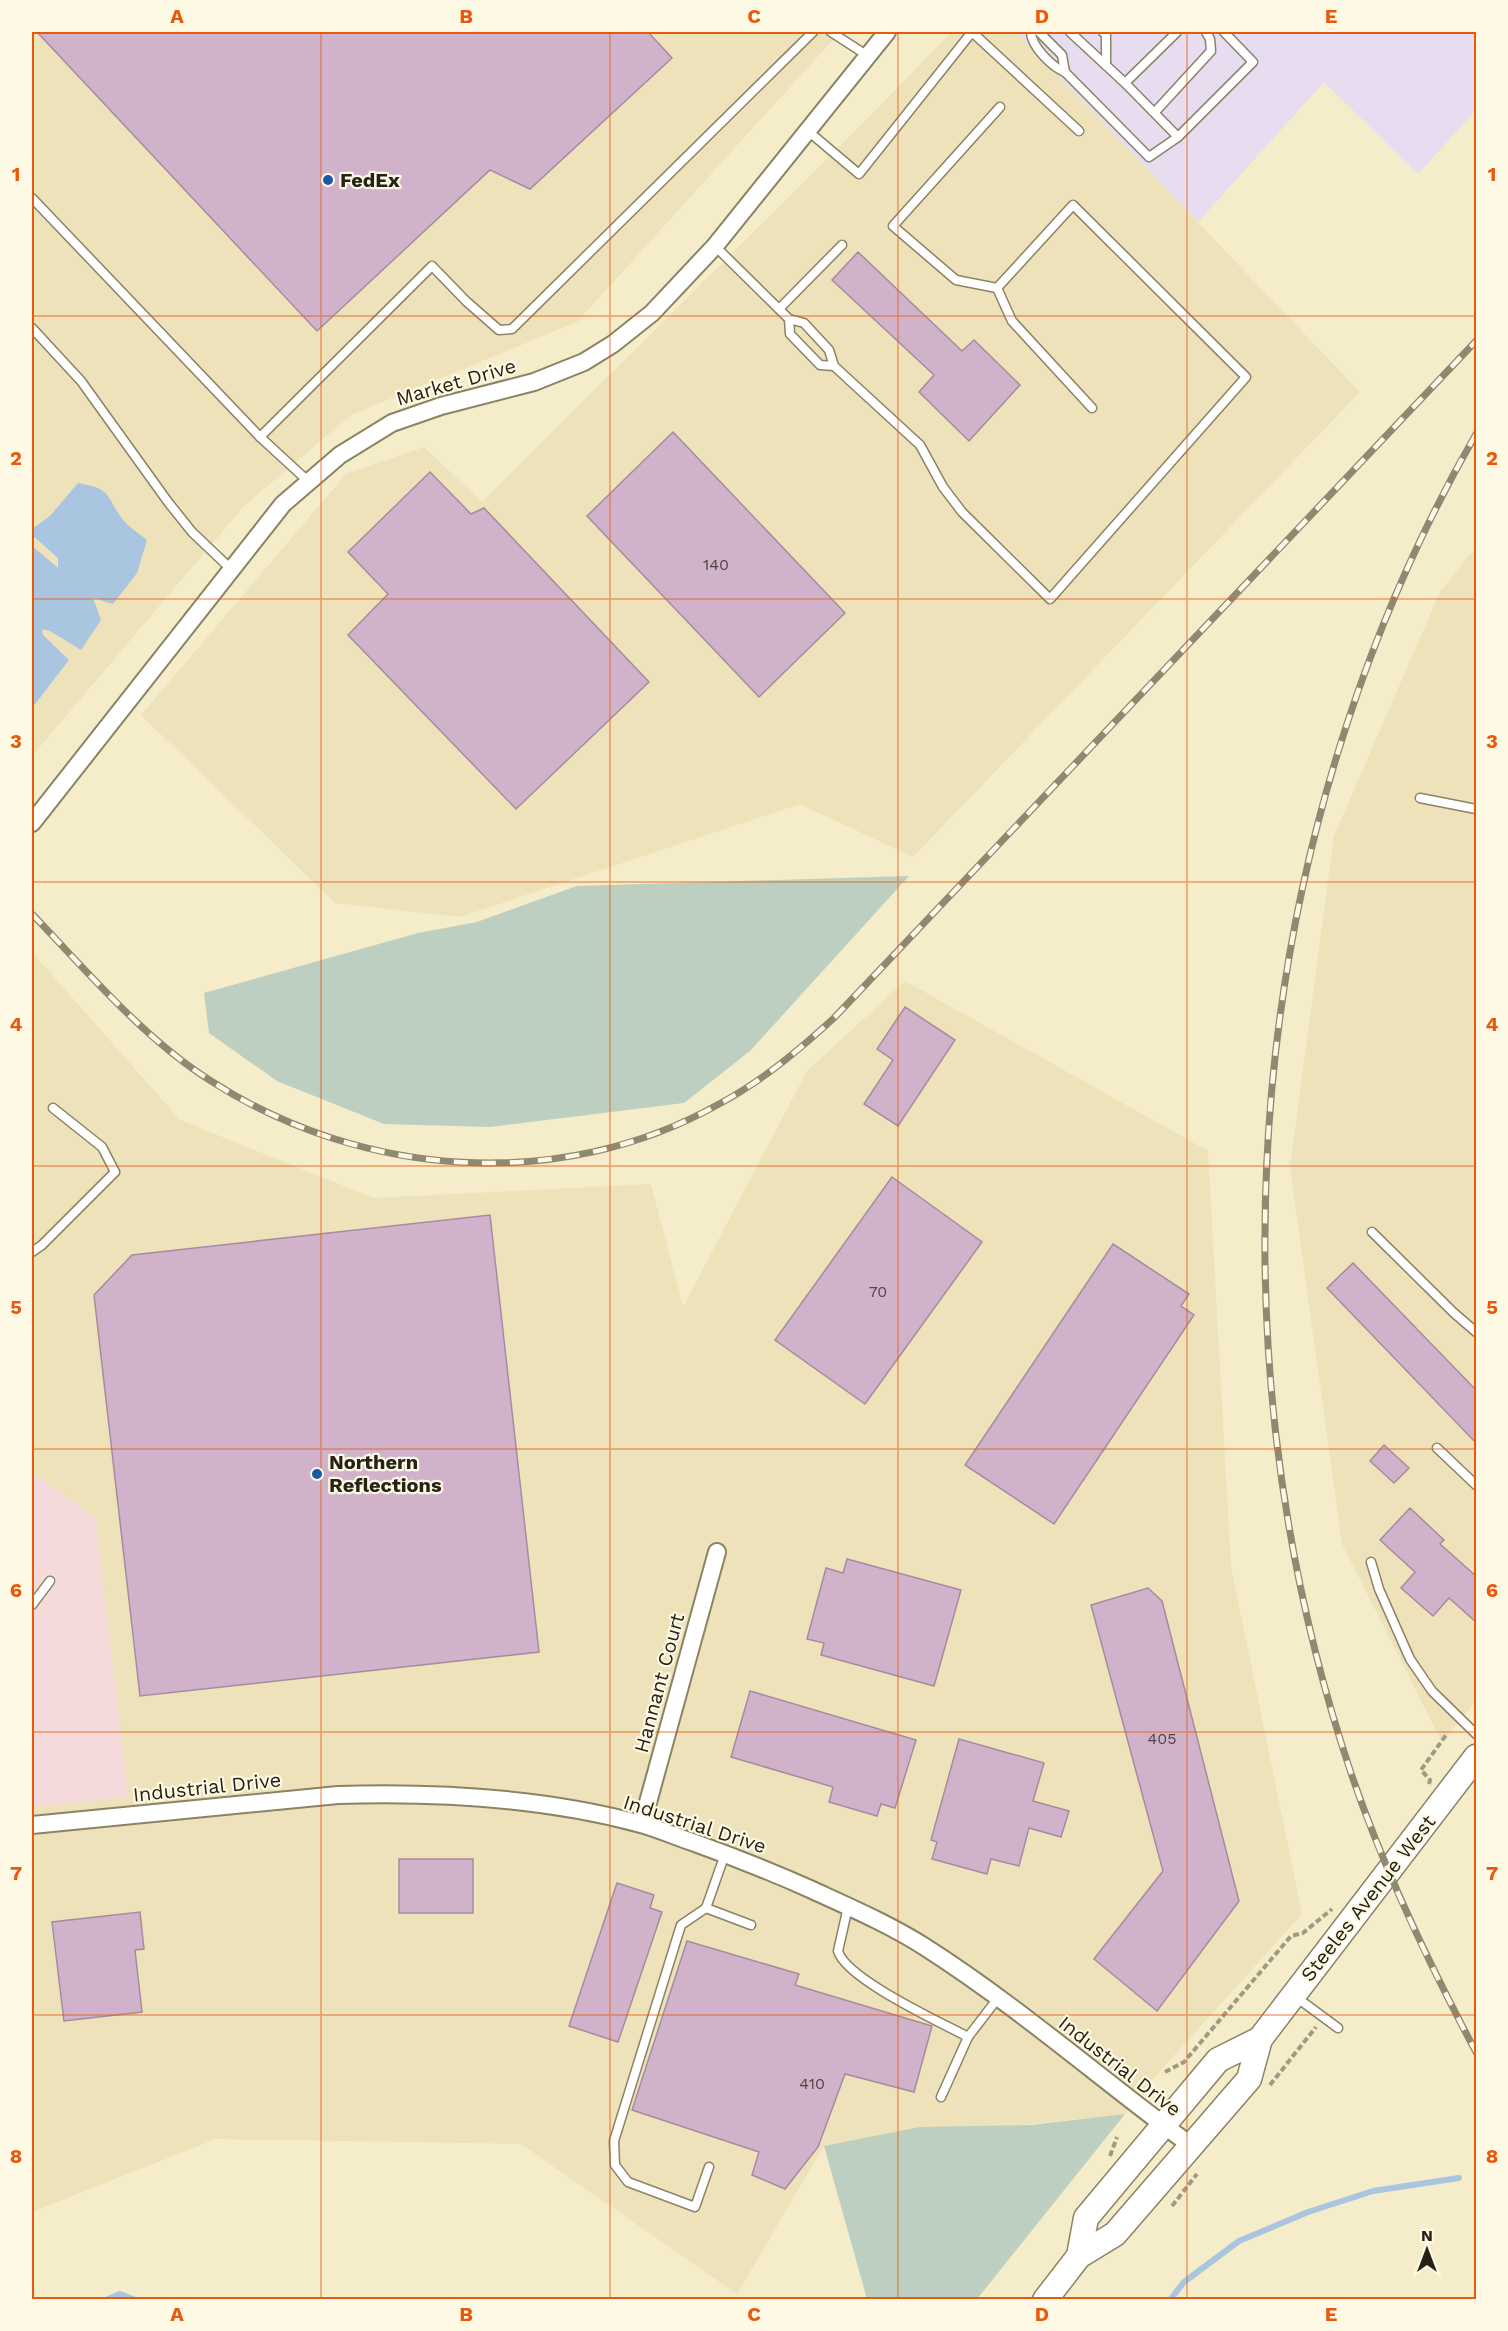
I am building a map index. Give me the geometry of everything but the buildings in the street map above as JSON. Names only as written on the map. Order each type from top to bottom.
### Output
[{"type":"main road","name":"Steeles Avenue West","points":[[1045,2300],[1079,2256],[1115,2234],[1249,2079],[1260,2039],[1476,1757]]},
{"type":"main road","name":"Steeles Avenue West","points":[[1079,2256],[1086,2218],[1218,2060],[1260,2039]]},
{"type":"street","name":"Market Drive","points":[[32,823],[283,504],[340,455],[392,423],[441,406],[534,382],[584,362],[613,344],[652,314],[715,246],[887,32]]},
{"type":"street","name":"Hannant Court","points":[[642,1824],[717,1552]]},
{"type":"street","name":"Industrial Drive","points":[[32,1825],[338,1795],[389,1793],[499,1800],[571,1810],[642,1824],[766,1869],[923,1945],[998,1998],[1192,2147]]},
{"type":"lane","points":[[260,436],[432,266],[467,302],[499,330],[512,329],[813,32]]},
{"type":"lane","points":[[831,32],[868,56]]},
{"type":"lane","points":[[808,131],[859,174],[972,32],[1079,131]]},
{"type":"lane","points":[[1031,32],[1031,37],[1038,49],[1065,72],[1149,157],[1178,136],[1253,62],[1224,32]]},
{"type":"lane","points":[[1039,32],[1062,55],[1065,72]]},
{"type":"lane","points":[[1070,32],[1178,136]]},
{"type":"lane","points":[[1102,32],[1106,35],[1106,65]]},
{"type":"lane","points":[[1125,83],[1177,32]]},
{"type":"lane","points":[[1155,112],[1211,51],[1210,39],[1206,32]]},
{"type":"lane","points":[[997,288],[956,280],[893,226],[1000,107]]},
{"type":"lane","points":[[32,198],[260,436],[309,482]]},
{"type":"lane","points":[[715,246],[789,319],[804,323],[830,350],[834,366],[920,445],[943,487],[962,512],[1050,599],[1246,377],[1073,205],[997,288]]},
{"type":"lane","points":[[779,309],[842,245]]},
{"type":"lane","points":[[997,288],[1012,321],[1092,408]]},
{"type":"lane","points":[[789,319],[790,334],[820,365],[834,366]]},
{"type":"lane","points":[[32,328],[81,381],[192,532],[232,570]]},
{"type":"lane","points":[[1420,798],[1476,809]]},
{"type":"lane","points":[[32,1252],[42,1245],[115,1172],[102,1147],[52,1108]]},
{"type":"lane","points":[[1372,1232],[1476,1332]]},
{"type":"lane","points":[[1437,1448],[1476,1485]]},
{"type":"lane","points":[[1371,1562],[1379,1589],[1410,1659],[1432,1691],[1476,1734]]},
{"type":"lane","points":[[32,1605],[50,1581]]},
{"type":"lane","points":[[710,2167],[695,2207],[628,2182],[615,2165],[614,2141],[681,1925],[706,1908],[725,1854]]},
{"type":"lane","points":[[848,1907],[838,1951],[840,1959],[870,1983],[968,2037]]},
{"type":"lane","points":[[706,1908],[751,1925]]},
{"type":"lane","points":[[1293,1995],[1338,2028]]},
{"type":"lane","points":[[941,2097],[968,2037],[998,1998]]},
{"type":"path","points":[[1421,1770],[1446,1736]]},
{"type":"path","points":[[1165,2072],[1184,2062],[1291,1936]]},
{"type":"path","points":[[1109,2157],[1117,2137]]},
{"type":"shaded area","points":[[32,32],[840,32],[577,322],[351,415],[244,506],[32,756]]},
{"type":"shaded area","points":[[952,32],[1016,32],[1360,392],[913,857],[800,804],[460,917],[335,903],[141,715],[346,474],[424,447],[482,502]]},
{"type":"shaded area","points":[[1016,32],[1476,32],[1476,110],[1418,174],[1324,82],[1198,222]]},
{"type":"shaded area","points":[[1476,547],[1476,1701],[1442,1742],[1342,1544],[1290,1167],[1334,836],[1440,592]]},
{"type":"shaded area","points":[[32,952],[180,1120],[374,1198],[651,1184],[683,1307],[807,1071],[905,981],[1208,1151],[1231,1567],[1302,1914],[1160,2071],[1125,2114],[824,2146],[737,2294],[521,2144],[216,2139],[32,2212]]},
{"type":"shaded area","points":[[32,1472],[96,1519],[128,1797],[32,1807]]},
{"type":"green space","points":[[909,876],[750,1051],[684,1103],[490,1127],[384,1124],[277,1081],[209,1033],[204,993],[418,933],[477,922],[577,886]]},
{"type":"green space","points":[[1125,2114],[977,2299],[867,2299],[824,2146],[920,2127],[1031,2125]]},
{"type":"water","points":[[78,483],[103,491],[124,521],[147,540],[137,573],[113,604],[93,598],[101,620],[81,650],[50,631],[42,629],[43,635],[69,660],[32,708],[32,546],[58,568],[58,558],[32,535],[32,529],[50,516]]},
{"type":"waterway","points":[[1170,2300],[1184,2282],[1239,2241],[1308,2212],[1373,2191],[1459,2178]]},
{"type":"waterway","points":[[106,2300],[120,2294],[135,2300]]},
{"type":"railway","points":[[32,914],[139,1025],[186,1064],[211,1081],[270,1113],[332,1138],[396,1154],[462,1162],[529,1161],[594,1152],[658,1133],[719,1104],[750,1086],[793,1054],[834,1018],[1476,341]]},
{"type":"railway","points":[[1476,434],[1398,589],[1338,751],[1296,919],[1272,1090],[1265,1263],[1276,1436],[1305,1606],[1351,1773],[1364,1809],[1408,1915],[1476,2052]]},
{"type":"place","name":"FedEx","points":[[328,180]]},
{"type":"place","name":"Northern Reflections","points":[[317,1474]]}]
